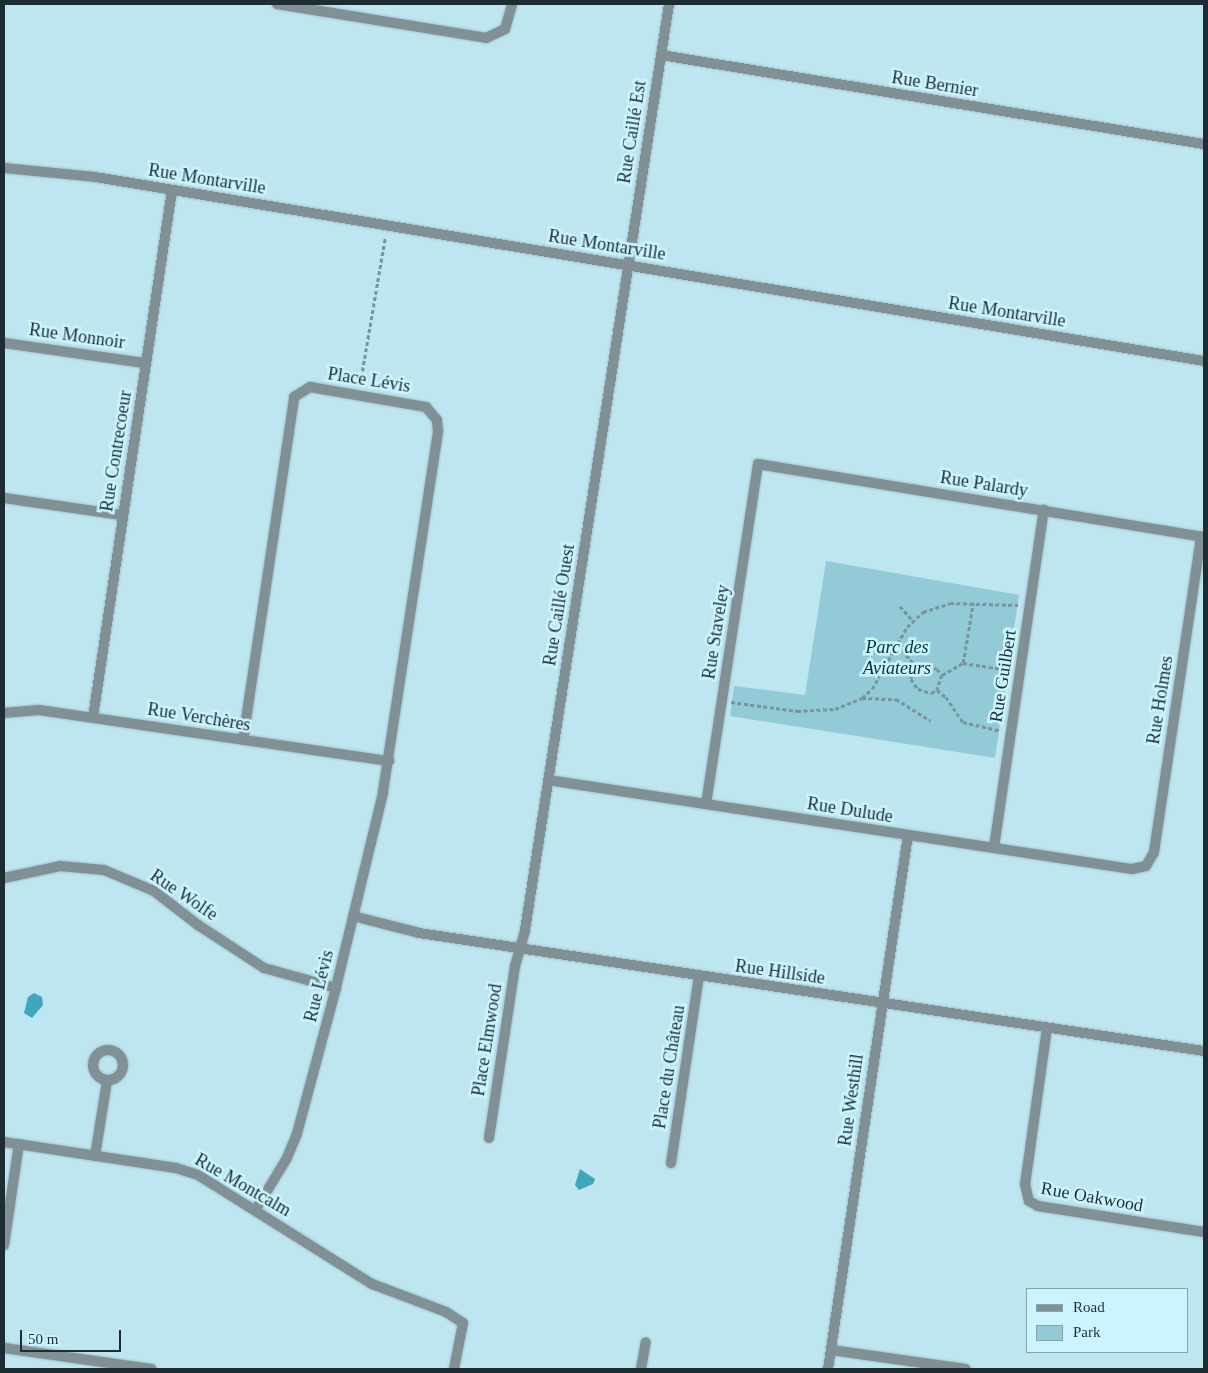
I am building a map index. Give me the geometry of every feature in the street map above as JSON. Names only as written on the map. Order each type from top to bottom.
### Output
[{"type":"street","points":[[277,4],[486,38],[505,29],[512,4]]},
{"type":"street","name":"Rue Caillé Est","points":[[627,265],[669,4]]},
{"type":"street","name":"Rue Bernier","points":[[661,55],[1204,144]]},
{"type":"street","name":"Rue Montarville","points":[[4,168],[95,177],[1204,361]]},
{"type":"street","name":"Rue Contrecoeur","points":[[93,717],[172,190]]},
{"type":"street","name":"Rue Caillé Ouest","points":[[521,949],[627,265]]},
{"type":"street","name":"Rue Monnoir","points":[[4,343],[145,363]]},
{"type":"street","name":"Place Lévis","points":[[242,740],[292,400],[299,391],[310,388],[422,406],[435,416],[438,428],[389,761]]},
{"type":"street","name":"Rue Palardy","points":[[758,464],[1203,536]]},
{"type":"street","name":"Rue Staveley","points":[[706,804],[758,464]]},
{"type":"street","points":[[4,498],[122,515]]},
{"type":"street","name":"Rue Guilbert","points":[[994,847],[1044,510]]},
{"type":"street","name":"Rue Holmes","points":[[1146,866],[1154,852],[1203,536]]},
{"type":"street","name":"Rue Verchères","points":[[4,713],[31,710],[93,717],[389,761]]},
{"type":"street","name":"Rue Lévis","points":[[256,1209],[294,1142],[336,988],[375,833],[389,761]]},
{"type":"street","name":"Rue Dulude","points":[[548,780],[1132,869],[1146,866]]},
{"type":"street","name":"Rue Westhill","points":[[828,1369],[908,835]]},
{"type":"street","name":"Rue Wolfe","points":[[4,878],[60,866],[104,870],[154,891],[198,925],[243,952],[264,968],[336,988]]},
{"type":"street","name":"Rue Hillside","points":[[353,916],[419,933],[1204,1051]]},
{"type":"street","name":"Place Elmwood","points":[[489,1138],[515,966],[521,949]]},
{"type":"street","name":"Place du Château","points":[[671,1164],[699,976]]},
{"type":"street","name":"Rue Oakwood","points":[[1047,1028],[1025,1184],[1029,1201],[1038,1206],[1204,1232]]},
{"type":"street","points":[[95,1156],[107,1081]]},
{"type":"street","name":"Rue Montcalm","points":[[4,1142],[184,1170],[256,1209],[372,1284],[446,1312],[463,1323],[454,1369]]},
{"type":"street","points":[[4,1245],[19,1144]]},
{"type":"street","points":[[642,1369],[646,1342]]},
{"type":"street","points":[[4,1348],[152,1369]]},
{"type":"street","points":[[831,1350],[966,1369]]},
{"type":"path","points":[[358,395],[385,238]]},
{"type":"path","points":[[862,698],[879,678],[913,620],[936,606],[974,603],[1031,607]]},
{"type":"path","points":[[963,663],[974,603]]},
{"type":"path","points":[[900,606],[913,620]]},
{"type":"path","points":[[898,645],[914,664],[929,664],[942,675]]},
{"type":"path","points":[[937,690],[942,675],[963,663],[1021,672]]},
{"type":"path","points":[[914,664],[911,672],[914,685],[924,692],[937,690],[946,697],[963,722],[1011,733]]},
{"type":"path","points":[[723,701],[815,711],[835,709],[862,698],[896,699],[931,721]]},
{"type":"green space","name":"Parc des Aviateurs","points":[[826,561],[1019,595],[995,758],[730,716],[734,686],[805,695]]},
{"type":"shaded area","points":[[34,993],[42,997],[43,1005],[32,1018],[24,1013],[28,997]]},
{"type":"shaded area","points":[[580,1169],[595,1179],[593,1184],[579,1190],[575,1185]]}]
